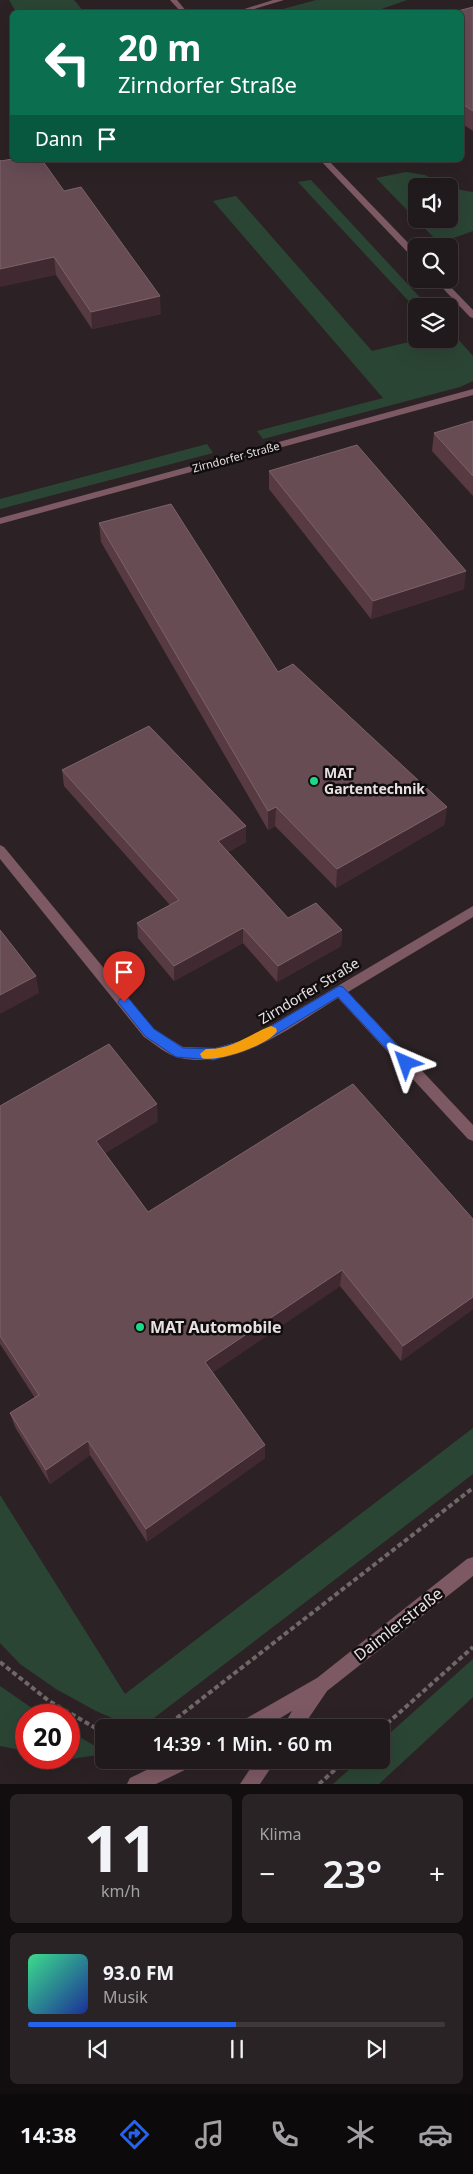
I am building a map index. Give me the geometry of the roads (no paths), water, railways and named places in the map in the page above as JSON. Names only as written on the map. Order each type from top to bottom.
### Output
[{"type":"street","points":[[173,0],[182,10]]},
{"type":"street","points":[[245,10],[281,0]]},
{"type":"street","points":[[326,162],[408,248]]},
{"type":"street","points":[[447,288],[473,315]]},
{"type":"street","name":"Zirndorfer Straße","points":[[0,521],[473,392]]},
{"type":"street","name":"Zirndorfer Straße","points":[[0,850],[149,1033],[181,1053],[214,1054],[252,1042],[473,911]]},
{"type":"street","points":[[339,991],[473,1135]]},
{"type":"street","name":"Daimlerstraße","points":[[262,1719],[323,1684],[473,1565]]},
{"type":"street","name":"Daimlerstraße","points":[[297,1719],[323,1684]]},
{"type":"street","points":[[136,1784],[168,1769]]},
{"type":"street","points":[[249,1784],[260,1769]]},
{"type":"place","name":"MAT Gartentechnik","points":[[314,781]]},
{"type":"place","name":"MAT Automobile","points":[[140,1327]]}]
